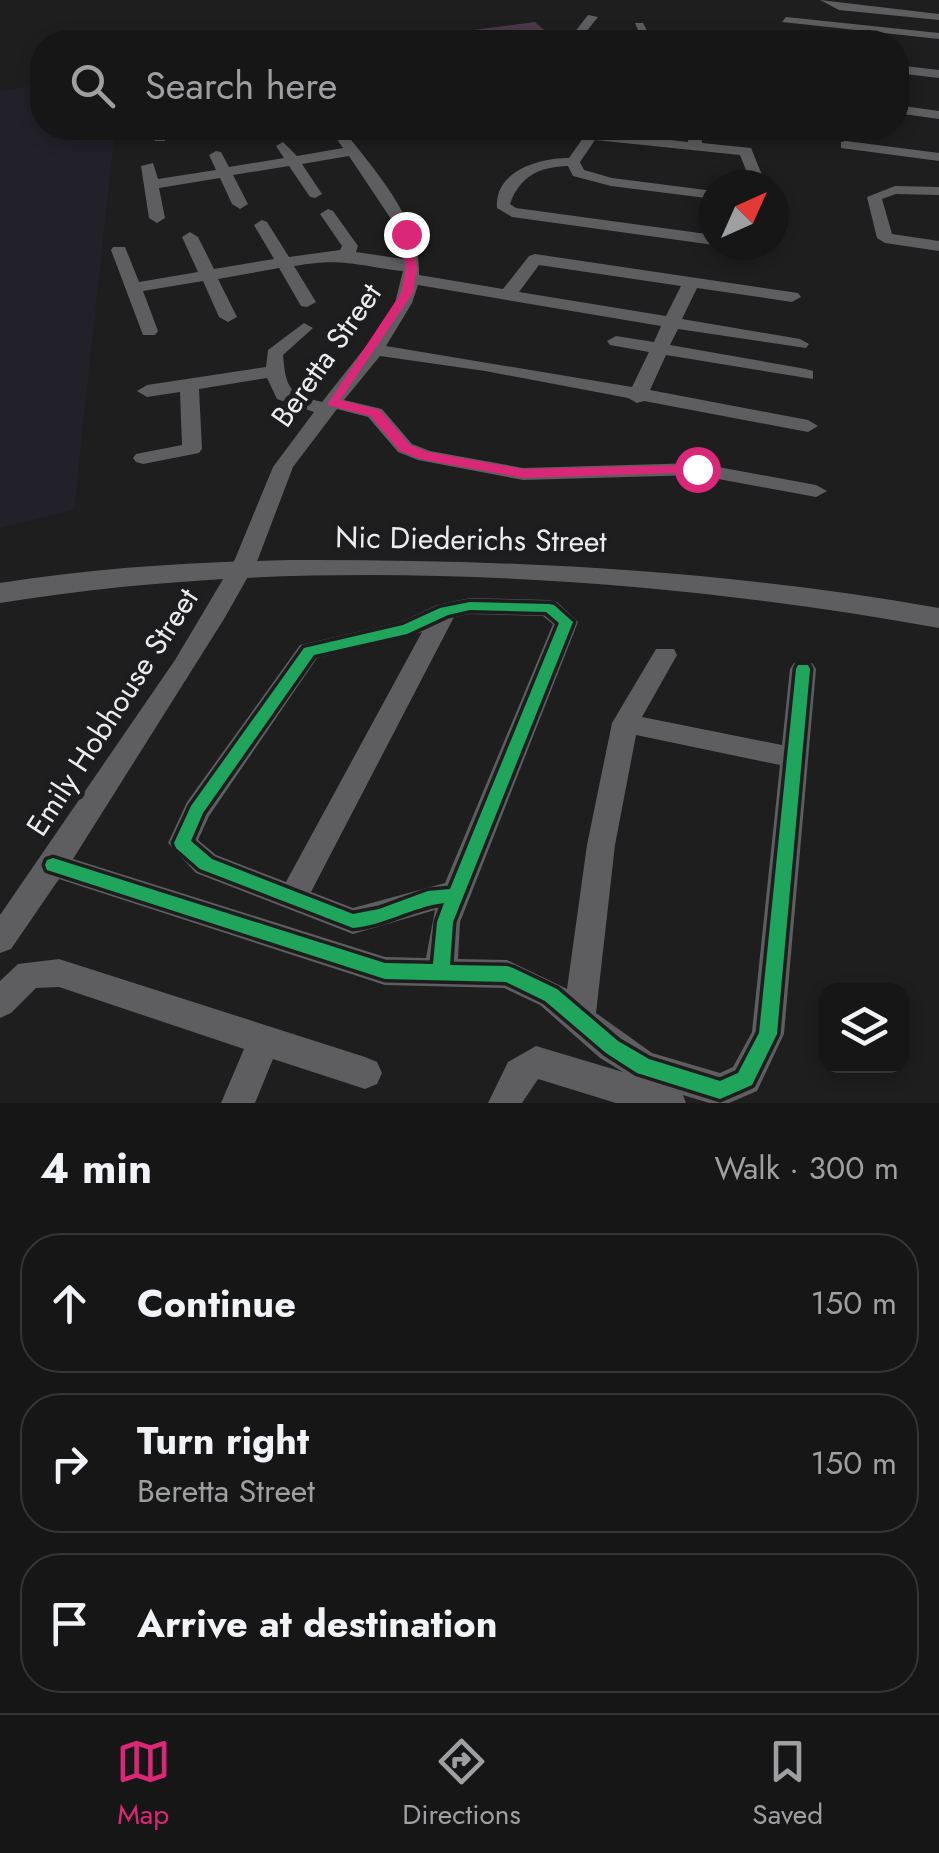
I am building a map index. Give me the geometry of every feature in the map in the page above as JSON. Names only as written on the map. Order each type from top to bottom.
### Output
[{"type":"street","points":[[824,0],[840,7],[939,17]]},
{"type":"street","points":[[582,30],[592,18]]},
{"type":"street","points":[[786,20],[882,30]]},
{"type":"street","points":[[639,25],[642,30]]},
{"type":"street","points":[[909,33],[939,36]]},
{"type":"street","points":[[909,71],[939,74]]},
{"type":"street","points":[[909,111],[939,114]]},
{"type":"street","name":"Beretta Street","points":[[243,568],[282,467],[400,309],[411,273],[406,234],[344,140]]},
{"type":"street","points":[[573,162],[588,140]]},
{"type":"street","points":[[647,140],[746,151],[753,170]]},
{"type":"street","points":[[695,140],[695,147]]},
{"type":"street","points":[[846,145],[904,170],[939,192]]},
{"type":"street","points":[[282,146],[315,194]]},
{"type":"street","points":[[152,185],[351,151]]},
{"type":"street","points":[[216,155],[240,204]]},
{"type":"street","points":[[939,157],[904,170],[874,197],[884,235],[895,243],[939,246]]},
{"type":"street","points":[[573,162],[578,173],[595,178],[699,195]]},
{"type":"street","points":[[573,162],[531,165],[519,175],[502,204],[512,212],[699,238]]},
{"type":"street","points":[[148,166],[157,218]]},
{"type":"street","points":[[328,214],[350,246],[348,254]]},
{"type":"street","points":[[262,225],[308,302]]},
{"type":"street","points":[[190,237],[228,317]]},
{"type":"street","points":[[119,250],[149,331]]},
{"type":"street","points":[[133,288],[348,254],[382,267],[509,293],[800,344]]},
{"type":"street","points":[[509,293],[535,259],[792,297]]},
{"type":"street","points":[[637,397],[691,282]]},
{"type":"street","points":[[304,328],[277,349],[276,387],[284,397],[375,413],[405,448],[444,460],[523,474],[697,469],[816,492]]},
{"type":"street","points":[[616,341],[806,375]]},
{"type":"street","points":[[371,350],[485,366],[808,426]]},
{"type":"street","points":[[146,391],[275,371]]},
{"type":"street","points":[[144,458],[192,449],[189,384]]},
{"type":"street","name":"Nic Diederichs Street","points":[[0,594],[131,574],[243,568],[606,573],[804,595],[939,618]]},
{"type":"street","name":"Emily Hobhouse Street","points":[[0,940],[54,865],[243,568]]},
{"type":"street","points":[[441,970],[445,922],[456,896],[566,622],[550,608],[470,606],[445,611],[408,629],[308,652],[185,828],[182,843],[206,864],[353,921],[366,921],[419,898],[456,896]]},
{"type":"street","points":[[294,896],[445,611]]},
{"type":"street","points":[[579,1019],[601,846],[624,723],[664,655]]},
{"type":"street","points":[[54,865],[385,971],[508,974],[551,995],[644,1067],[720,1090],[745,1079],[768,1034],[803,669]]},
{"type":"street","points":[[624,723],[794,758]]},
{"type":"street","points":[[0,1003],[29,974],[59,973],[366,1074]]},
{"type":"street","points":[[238,1103],[265,1039]]},
{"type":"street","points":[[506,1103],[523,1067],[536,1062],[669,1103]]},
{"type":"shaded area","points":[[535,22],[544,30],[473,30]]},
{"type":"shaded area","points":[[30,87],[30,140],[114,140],[74,510],[0,528],[0,91]]},
{"type":"cycle path","points":[[441,970],[445,922],[566,622],[549,608],[470,606],[445,611],[407,629],[309,651],[197,810],[182,843],[206,864],[353,921],[428,898],[455,896]]},
{"type":"cycle path","points":[[53,865],[385,971],[507,974],[551,995],[612,1047],[644,1067],[720,1090],[745,1079],[768,1034],[803,669]]},
{"type":"route","points":[[406,234],[412,268],[400,309],[332,402],[375,413],[386,421],[405,448],[425,456],[523,474],[697,469]]}]
